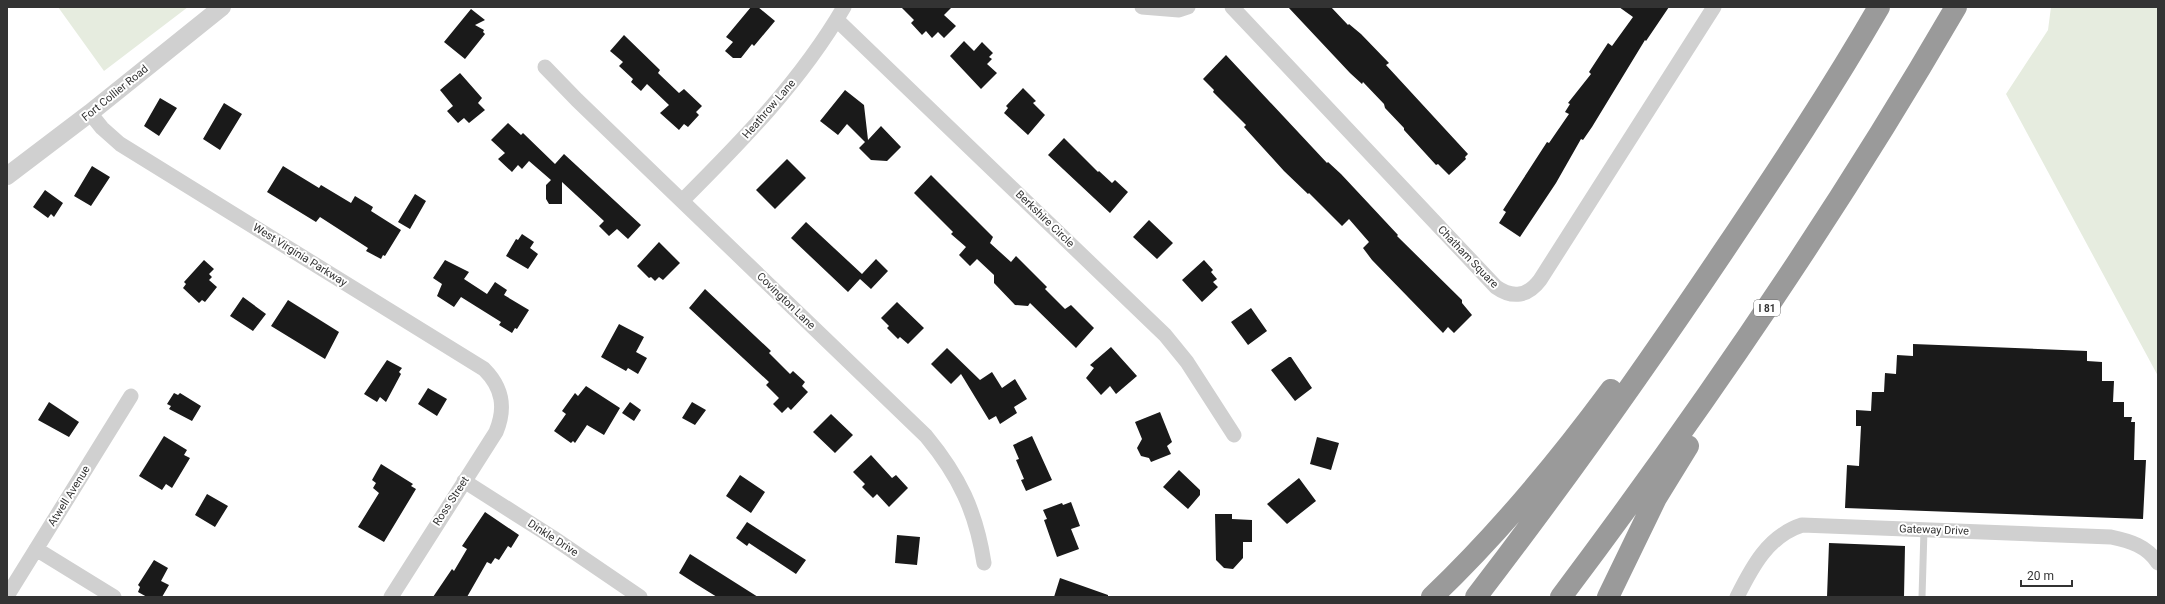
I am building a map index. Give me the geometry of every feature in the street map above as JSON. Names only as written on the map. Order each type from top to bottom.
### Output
[{"type":"highway","points":[[1476,597],[1536,519],[1640,376],[1794,146],[1879,7]]},
{"type":"highway","name":"I 81","points":[[1561,597],[1692,419],[1766,309],[1855,174],[1956,7]]},
{"type":"highway","points":[[1432,597],[1460,571],[1518,506],[1580,431],[1794,146]]},
{"type":"highway","points":[[1608,597],[1656,498],[1855,174]]},
{"type":"street","name":"Fort Collier Road","points":[[7,176],[90,113],[222,7]]},
{"type":"street","points":[[1142,7],[1160,10],[1179,10],[1188,7]]},
{"type":"street","name":"Chatham Square","points":[[1232,7],[1496,287],[1510,295],[1519,295],[1533,288],[1540,280],[1714,7]]},
{"type":"street","name":"Heathrow Lane","points":[[682,201],[754,128],[788,89],[840,13]]},
{"type":"street","name":"Berkshire Circle","points":[[840,13],[1165,335],[1187,362],[1234,434]]},
{"type":"street","name":"Covington Lane","points":[[545,67],[577,100],[926,436],[958,480],[971,508],[980,538],[984,563]]},
{"type":"street","name":"West Virginia Parkway","points":[[90,113],[102,128],[120,144],[484,369],[498,387],[502,403]]},
{"type":"street","name":"Atwell Avenue","points":[[7,596],[131,396]]},
{"type":"street","name":"Ross Street","points":[[391,597],[496,432],[501,419],[502,403]]},
{"type":"street","name":"Dinkle Drive","points":[[464,481],[552,537],[640,597]]},
{"type":"street","name":"Gateway Drive","points":[[1737,597],[1760,557],[1774,539],[1790,529],[1802,525],[1825,524],[1924,530],[2111,537],[2129,541],[2142,547],[2157,557]]},
{"type":"street","points":[[36,549],[114,597]]},
{"type":"lane","points":[[1922,597],[1924,530]]},
{"type":"shaded area","points":[[58,7],[188,7],[104,71]]},
{"type":"shaded area","points":[[2051,7],[2158,7],[2158,376],[2006,94],[2048,30]]},
{"type":"building","points":[[751,7],[758,7],[775,21],[754,46],[752,44],[741,58],[733,58],[725,51],[733,42],[726,37]]},
{"type":"building","points":[[901,7],[952,7],[944,15],[956,26],[944,38],[938,32],[932,38],[926,31],[922,35],[911,23],[914,20]]},
{"type":"building","points":[[1288,7],[1331,7],[1348,25],[1349,24],[1361,34],[1389,63],[1386,65],[1468,154],[1465,157],[1466,159],[1449,175],[1438,164],[1436,165],[1385,108],[1384,104],[1363,82],[1362,84],[1350,73]]},
{"type":"building","points":[[1619,7],[1669,7],[1646,41],[1645,40],[1592,127],[1583,140],[1581,139],[1556,183],[1520,237],[1499,223],[1506,212],[1503,210],[1547,142],[1549,143],[1569,114],[1565,112],[1570,104],[1568,103],[1591,74],[1589,72],[1608,43],[1612,46],[1633,17]]},
{"type":"building","points":[[471,9],[485,20],[475,25],[484,30],[483,32],[485,34],[465,59],[444,42]]},
{"type":"building","points":[[624,35],[660,70],[658,73],[679,93],[684,89],[702,106],[696,112],[699,115],[688,127],[684,124],[679,130],[660,113],[669,105],[647,84],[641,91],[631,82],[633,79],[619,66],[623,62],[610,51]]},
{"type":"building","points":[[964,41],[974,51],[982,42],[993,53],[989,57],[992,59],[987,64],[997,73],[981,89],[950,56]]},
{"type":"building","points":[[1226,55],[1327,163],[1328,162],[1341,174],[1398,235],[1397,236],[1462,300],[1462,303],[1472,315],[1454,333],[1448,327],[1443,333],[1372,260],[1363,248],[1369,242],[1349,219],[1342,226],[1309,193],[1308,194],[1284,171],[1244,127],[1246,125],[1213,92],[1214,90],[1203,79]]},
{"type":"building","points":[[460,73],[482,98],[478,103],[485,110],[469,123],[464,118],[458,123],[447,111],[453,106],[440,90]]},
{"type":"building","points":[[1023,88],[1036,101],[1033,103],[1045,115],[1028,135],[1004,113],[1008,108],[1006,106]]},
{"type":"building","points":[[845,90],[864,105],[868,140],[881,126],[901,147],[887,161],[871,160],[859,148],[865,142],[847,124],[838,135],[820,121]]},
{"type":"building","points":[[160,98],[177,108],[159,136],[144,126]]},
{"type":"building","points":[[224,103],[242,114],[220,150],[203,139]]},
{"type":"building","points":[[508,123],[521,135],[523,133],[555,164],[564,154],[641,225],[628,239],[617,229],[609,236],[599,226],[604,221],[562,182],[562,204],[549,204],[546,199],[546,185],[551,180],[529,161],[522,169],[518,165],[512,172],[498,159],[505,153],[491,140]]},
{"type":"building","points":[[1064,138],[1098,172],[1099,171],[1112,183],[1115,180],[1128,192],[1110,213],[1048,155]]},
{"type":"building","points":[[787,159],[806,178],[775,209],[756,190]]},
{"type":"building","points":[[92,166],[110,177],[91,206],[74,196]]},
{"type":"building","points":[[283,166],[319,188],[321,185],[351,203],[355,196],[373,207],[371,211],[401,230],[385,256],[383,255],[381,259],[366,251],[368,248],[320,217],[316,222],[267,192]]},
{"type":"building","points":[[931,175],[993,237],[990,243],[1011,262],[1016,256],[1047,287],[1045,289],[1065,309],[1071,305],[1094,328],[1076,348],[1030,303],[1028,306],[1015,305],[994,283],[994,275],[977,259],[970,266],[959,255],[966,247],[951,234],[953,232],[914,193]]},
{"type":"building","points":[[45,190],[63,203],[54,217],[51,214],[48,218],[33,207]]},
{"type":"building","points":[[415,194],[426,201],[410,229],[398,222]]},
{"type":"building","points":[[1149,220],[1173,243],[1157,259],[1133,237]]},
{"type":"building","points":[[806,222],[862,274],[876,259],[888,271],[871,289],[860,279],[848,292],[791,238]]},
{"type":"building","points":[[522,234],[534,242],[530,248],[538,254],[528,269],[506,256],[516,239],[518,240]]},
{"type":"building","points":[[659,242],[680,263],[663,280],[659,277],[655,281],[651,277],[649,278],[637,266]]},
{"type":"building","points":[[204,260],[214,269],[209,274],[212,277],[209,280],[217,287],[205,302],[202,300],[199,303],[183,288],[186,284],[184,282]]},
{"type":"building","points":[[445,260],[469,272],[464,279],[487,294],[495,282],[507,290],[504,295],[529,310],[517,329],[515,328],[512,333],[499,325],[501,322],[461,297],[454,307],[437,296],[442,284],[433,278]]},
{"type":"building","points":[[1204,260],[1213,270],[1211,272],[1217,279],[1213,282],[1218,287],[1202,302],[1182,280]]},
{"type":"building","points":[[705,289],[771,351],[769,353],[790,374],[793,371],[805,382],[802,386],[808,392],[791,410],[788,407],[782,413],[773,404],[779,398],[766,385],[769,382],[689,308]]},
{"type":"building","points":[[243,297],[266,314],[253,331],[230,316]]},
{"type":"building","points":[[288,300],[339,332],[325,359],[271,326]]},
{"type":"building","points":[[897,302],[924,328],[908,344],[900,337],[898,339],[887,328],[889,326],[881,318]]},
{"type":"building","points":[[1251,308],[1267,331],[1248,345],[1231,322]]},
{"type":"building","points":[[619,324],[644,337],[636,352],[647,358],[638,374],[628,368],[626,371],[601,357]]},
{"type":"building","points":[[1913,344],[2087,351],[2087,361],[2102,362],[2102,381],[2114,381],[2113,402],[2124,402],[2124,417],[2132,417],[2131,422],[2135,422],[2134,460],[2146,460],[2143,519],[1845,508],[1847,465],[1859,466],[1861,426],[1856,426],[1856,410],[1871,411],[1872,392],[1884,392],[1885,373],[1896,374],[1897,355],[1913,356]]},
{"type":"building","points":[[1111,347],[1137,376],[1116,394],[1110,386],[1101,395],[1086,378],[1094,368],[1090,365]]},
{"type":"building","points":[[947,348],[980,380],[992,372],[1002,388],[1015,379],[1027,399],[1014,407],[1017,413],[1000,424],[996,416],[989,420],[961,374],[951,384],[931,364]]},
{"type":"building","points":[[1291,357],[1312,388],[1295,401],[1271,370]]},
{"type":"building","points":[[387,360],[402,368],[399,372],[401,374],[386,402],[380,397],[377,402],[364,394]]},
{"type":"building","points":[[586,386],[620,408],[604,435],[587,425],[575,443],[573,441],[571,443],[554,431],[566,414],[562,411],[575,393],[578,396]]},
{"type":"building","points":[[428,388],[447,399],[437,416],[418,404]]},
{"type":"building","points":[[174,393],[178,395],[180,393],[201,406],[192,421],[169,409],[171,406],[167,404]]},
{"type":"building","points":[[49,402],[79,422],[69,437],[38,420]]},
{"type":"building","points":[[630,402],[641,410],[634,421],[622,413]]},
{"type":"building","points":[[692,402],[706,410],[695,425],[682,418]]},
{"type":"building","points":[[1160,412],[1172,442],[1167,446],[1171,454],[1151,462],[1149,458],[1141,456],[1137,448],[1142,439],[1135,422]]},
{"type":"building","points":[[831,414],[853,435],[835,453],[813,432]]},
{"type":"building","points":[[164,436],[187,450],[184,455],[190,458],[172,488],[166,484],[162,490],[139,476]]},
{"type":"building","points":[[1032,436],[1052,480],[1026,491],[1021,480],[1024,479],[1016,460],[1019,459],[1013,445]]},
{"type":"building","points":[[1317,437],[1339,443],[1331,470],[1310,464]]},
{"type":"building","points":[[871,455],[892,478],[896,475],[908,488],[889,507],[877,494],[873,498],[862,487],[865,484],[853,472]]},
{"type":"building","points":[[381,464],[413,484],[411,486],[416,489],[384,542],[358,527],[379,493],[373,488],[376,483],[372,480]]},
{"type":"building","points":[[1179,470],[1200,490],[1200,495],[1188,509],[1163,487]]},
{"type":"building","points":[[740,475],[765,492],[751,513],[726,496]]},
{"type":"building","points":[[1299,478],[1316,501],[1287,524],[1267,504]]},
{"type":"building","points":[[207,494],[228,506],[215,527],[195,515]]},
{"type":"building","points":[[1071,502],[1080,526],[1071,529],[1079,549],[1057,557],[1044,520],[1047,519],[1043,510],[1062,503],[1063,505]]},
{"type":"building","points":[[485,512],[519,535],[511,548],[508,546],[499,560],[495,558],[491,564],[487,562],[467,597],[433,597],[452,569],[454,571],[467,549],[462,546]]},
{"type":"building","points":[[1215,514],[1232,514],[1232,519],[1252,520],[1252,542],[1243,542],[1243,558],[1233,569],[1224,568],[1216,560]]},
{"type":"building","points":[[747,522],[806,560],[796,574],[749,543],[747,546],[736,538]]},
{"type":"building","points":[[897,535],[920,537],[917,565],[895,563]]},
{"type":"building","points":[[1829,543],[1905,546],[1904,597],[1827,597]]},
{"type":"building","points":[[690,554],[758,597],[717,597],[696,584],[679,573]]},
{"type":"building","points":[[154,560],[168,568],[161,581],[169,585],[162,597],[147,597],[138,592],[140,587],[138,585]]},
{"type":"building","points":[[1060,578],[1108,595],[1108,597],[1054,597]]}]
